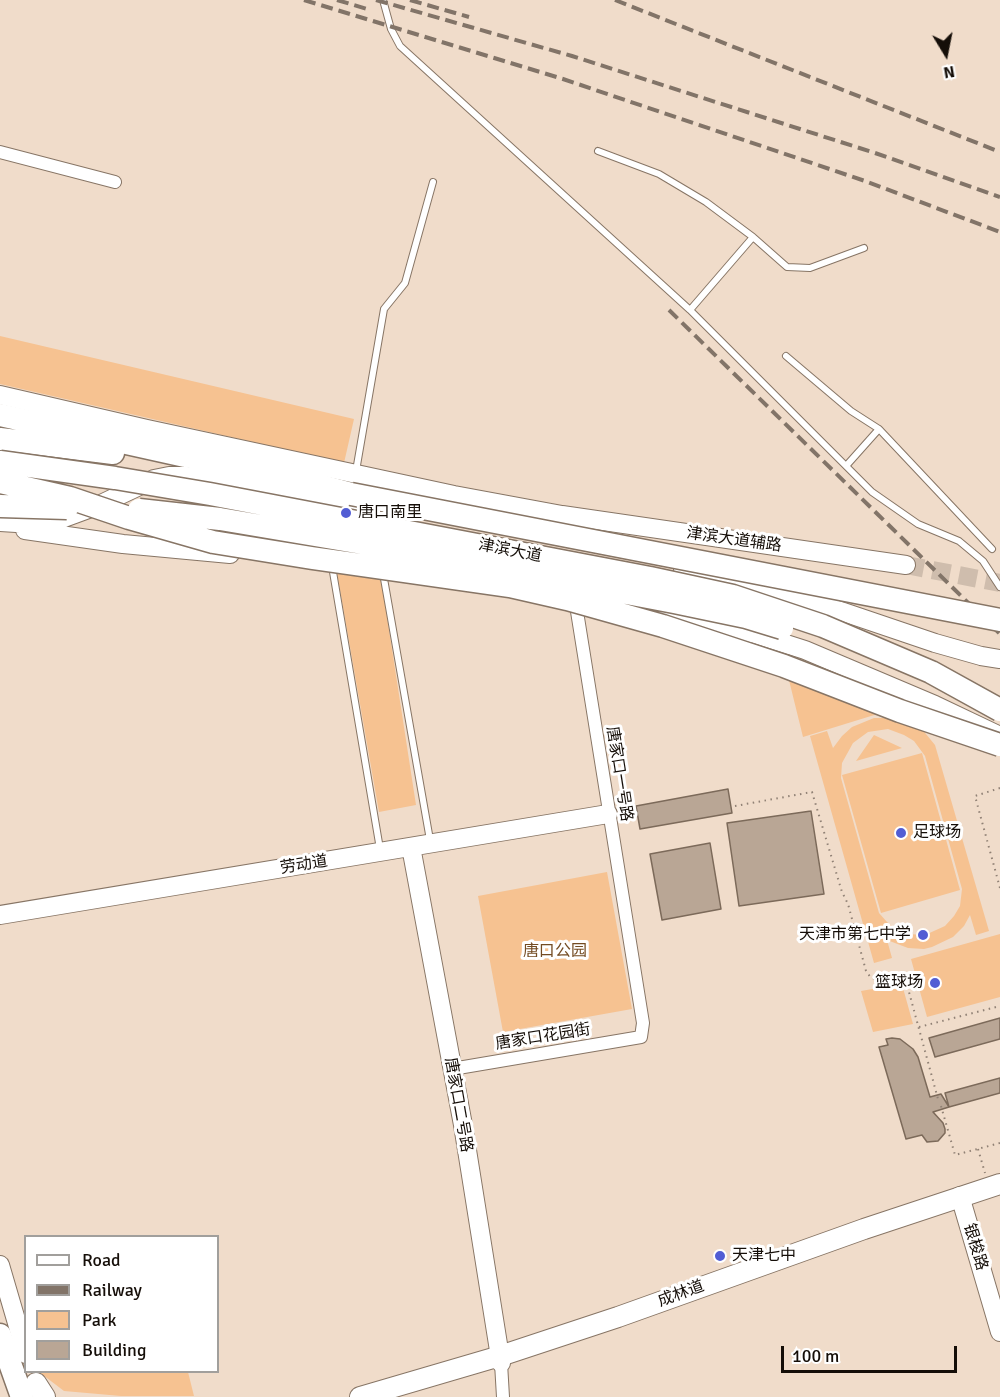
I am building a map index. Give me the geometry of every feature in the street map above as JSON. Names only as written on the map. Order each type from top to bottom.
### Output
[{"type":"highway","points":[[0,415],[185,456],[353,484]]},
{"type":"highway","name":"津滨大道","points":[[0,439],[353,484],[747,577]]},
{"type":"highway","name":"津滨大道","points":[[0,462],[116,478],[639,576],[733,596],[823,626],[931,672],[1000,710]]},
{"type":"highway","points":[[0,470],[116,478]]},
{"type":"highway","points":[[0,482],[70,498],[213,542],[510,586],[567,598],[663,626],[784,666],[911,715],[1000,745]]},
{"type":"highway","points":[[0,506],[146,511],[220,519],[374,545],[746,617],[905,662]]},
{"type":"highway","points":[[747,577],[884,588],[1000,606]]},
{"type":"highway","points":[[747,577],[856,593],[1000,620]]},
{"type":"highway","points":[[0,1335],[24,1372]]},
{"type":"highway","points":[[25,1373],[35,1389]]},
{"type":"main road","name":"成林道","points":[[380,1397],[892,1230],[996,1189]]},
{"type":"main road","points":[[0,1357],[15,1397]]},
{"type":"main road","name":"成林道","points":[[360,1397],[501,1359]]},
{"type":"street","points":[[0,152],[115,182]]},
{"type":"street","name":"津滨大道辅路","points":[[0,395],[353,484],[906,565]]},
{"type":"street","points":[[0,524],[32,524],[61,519],[99,505],[154,479],[186,476],[242,484],[747,577]]},
{"type":"street","name":"唐家口一号路","points":[[562,514],[643,1023],[641,1037]]},
{"type":"street","points":[[0,524],[46,534],[383,573],[457,584],[537,600],[700,622],[755,634],[805,650],[958,715],[1000,736]]},
{"type":"street","name":"津滨大道","points":[[747,577],[935,643],[1000,659]]},
{"type":"street","name":"劳动道","points":[[0,915],[609,813]]},
{"type":"street","name":"唐家口二号路","points":[[411,847],[463,1125],[501,1359]]},
{"type":"street","name":"唐家口花园街","points":[[452,1069],[641,1037]]},
{"type":"street","name":"银梭路","points":[[961,1202],[1000,1332]]},
{"type":"street","points":[[0,1265],[24,1347]]},
{"type":"street","points":[[501,1359],[503,1397]]},
{"type":"lane","points":[[383,0],[391,29],[400,46],[690,310],[872,492],[918,524],[959,542],[983,561],[1000,587]]},
{"type":"lane","points":[[598,150],[659,174],[706,202],[753,237],[787,267],[810,268],[864,248]]},
{"type":"lane","points":[[353,484],[384,309],[405,283],[433,182]]},
{"type":"lane","points":[[690,310],[753,237]]},
{"type":"lane","points":[[786,356],[851,411],[879,429],[992,549]]},
{"type":"lane","points":[[846,466],[879,429]]},
{"type":"lane","points":[[332,566],[380,852]]},
{"type":"lane","points":[[383,573],[430,843]]},
{"type":"path","points":[[1000,788],[975,796],[1000,888]]},
{"type":"path","points":[[735,806],[812,792],[842,892],[848,904],[866,971],[871,978],[894,975],[902,976],[906,981],[938,1099]]},
{"type":"path","points":[[919,1027],[1000,1006]]},
{"type":"path","points":[[941,1106],[956,1155],[1000,1143]]},
{"type":"path","points":[[978,1149],[996,1189]]},
{"type":"green space","points":[[0,336],[354,419],[344,463],[0,384]]},
{"type":"green space","points":[[337,573],[381,578],[416,805],[379,812]]},
{"type":"green space","points":[[787,672],[884,712],[803,737]]},
{"type":"green space","points":[[874,718],[887,718],[921,728],[935,745],[989,931],[976,935],[970,915],[964,926],[953,937],[932,947],[908,948],[887,940],[892,958],[874,963],[810,736],[827,731],[833,748],[852,727]],"holes":[[[888,729],[914,741],[925,756],[962,889],[960,906],[954,916],[945,926],[925,935],[908,934],[897,930],[879,913],[841,778],[842,763],[853,743],[868,732]]]},
{"type":"green space","points":[[874,735],[902,748],[856,761]]},
{"type":"green space","name":"足球场","points":[[922,753],[960,890],[881,913],[842,775]]},
{"type":"green space","name":"唐口公园","points":[[607,872],[632,1009],[503,1032],[478,896]]},
{"type":"green space","points":[[1000,934],[1000,997],[927,1017],[911,959]]},
{"type":"green space","points":[[895,985],[903,988],[913,1024],[873,1032],[861,991]]},
{"type":"green space","points":[[40,1373],[188,1373],[194,1396],[121,1396],[64,1391]]},
{"type":"building","points":[[728,789],[732,813],[640,829],[636,806]]},
{"type":"building","points":[[811,811],[824,894],[739,906],[727,823]]},
{"type":"building","points":[[710,843],[721,909],[662,920],[650,854]]},
{"type":"building","points":[[1000,1018],[1000,1039],[935,1057],[929,1038]]},
{"type":"building","points":[[886,1039],[900,1039],[913,1049],[918,1057],[930,1097],[941,1094],[949,1107],[933,1112],[943,1123],[945,1129],[945,1133],[938,1141],[927,1142],[922,1135],[906,1139],[879,1047],[888,1045]]},
{"type":"building","points":[[1000,1078],[1000,1093],[949,1107],[945,1093]]},
{"type":"tunnel","points":[[906,565],[1000,583]]},
{"type":"railway","points":[[304,0],[563,79],[865,181],[1000,232]]},
{"type":"railway","points":[[337,0],[367,9]]},
{"type":"railway","points":[[376,0],[572,56],[875,153],[1000,197]]},
{"type":"railway","points":[[410,0],[469,17]]},
{"type":"railway","points":[[615,0],[1000,152]]},
{"type":"railway","points":[[669,310],[1000,634]]},
{"type":"place","name":"唐口南里","points":[[346,513]]},
{"type":"place","name":"足球场","points":[[901,833]]},
{"type":"place","name":"天津市第七中学","points":[[923,935]]},
{"type":"place","name":"篮球场","points":[[935,983]]},
{"type":"place","name":"天津七中","points":[[720,1256]]}]
